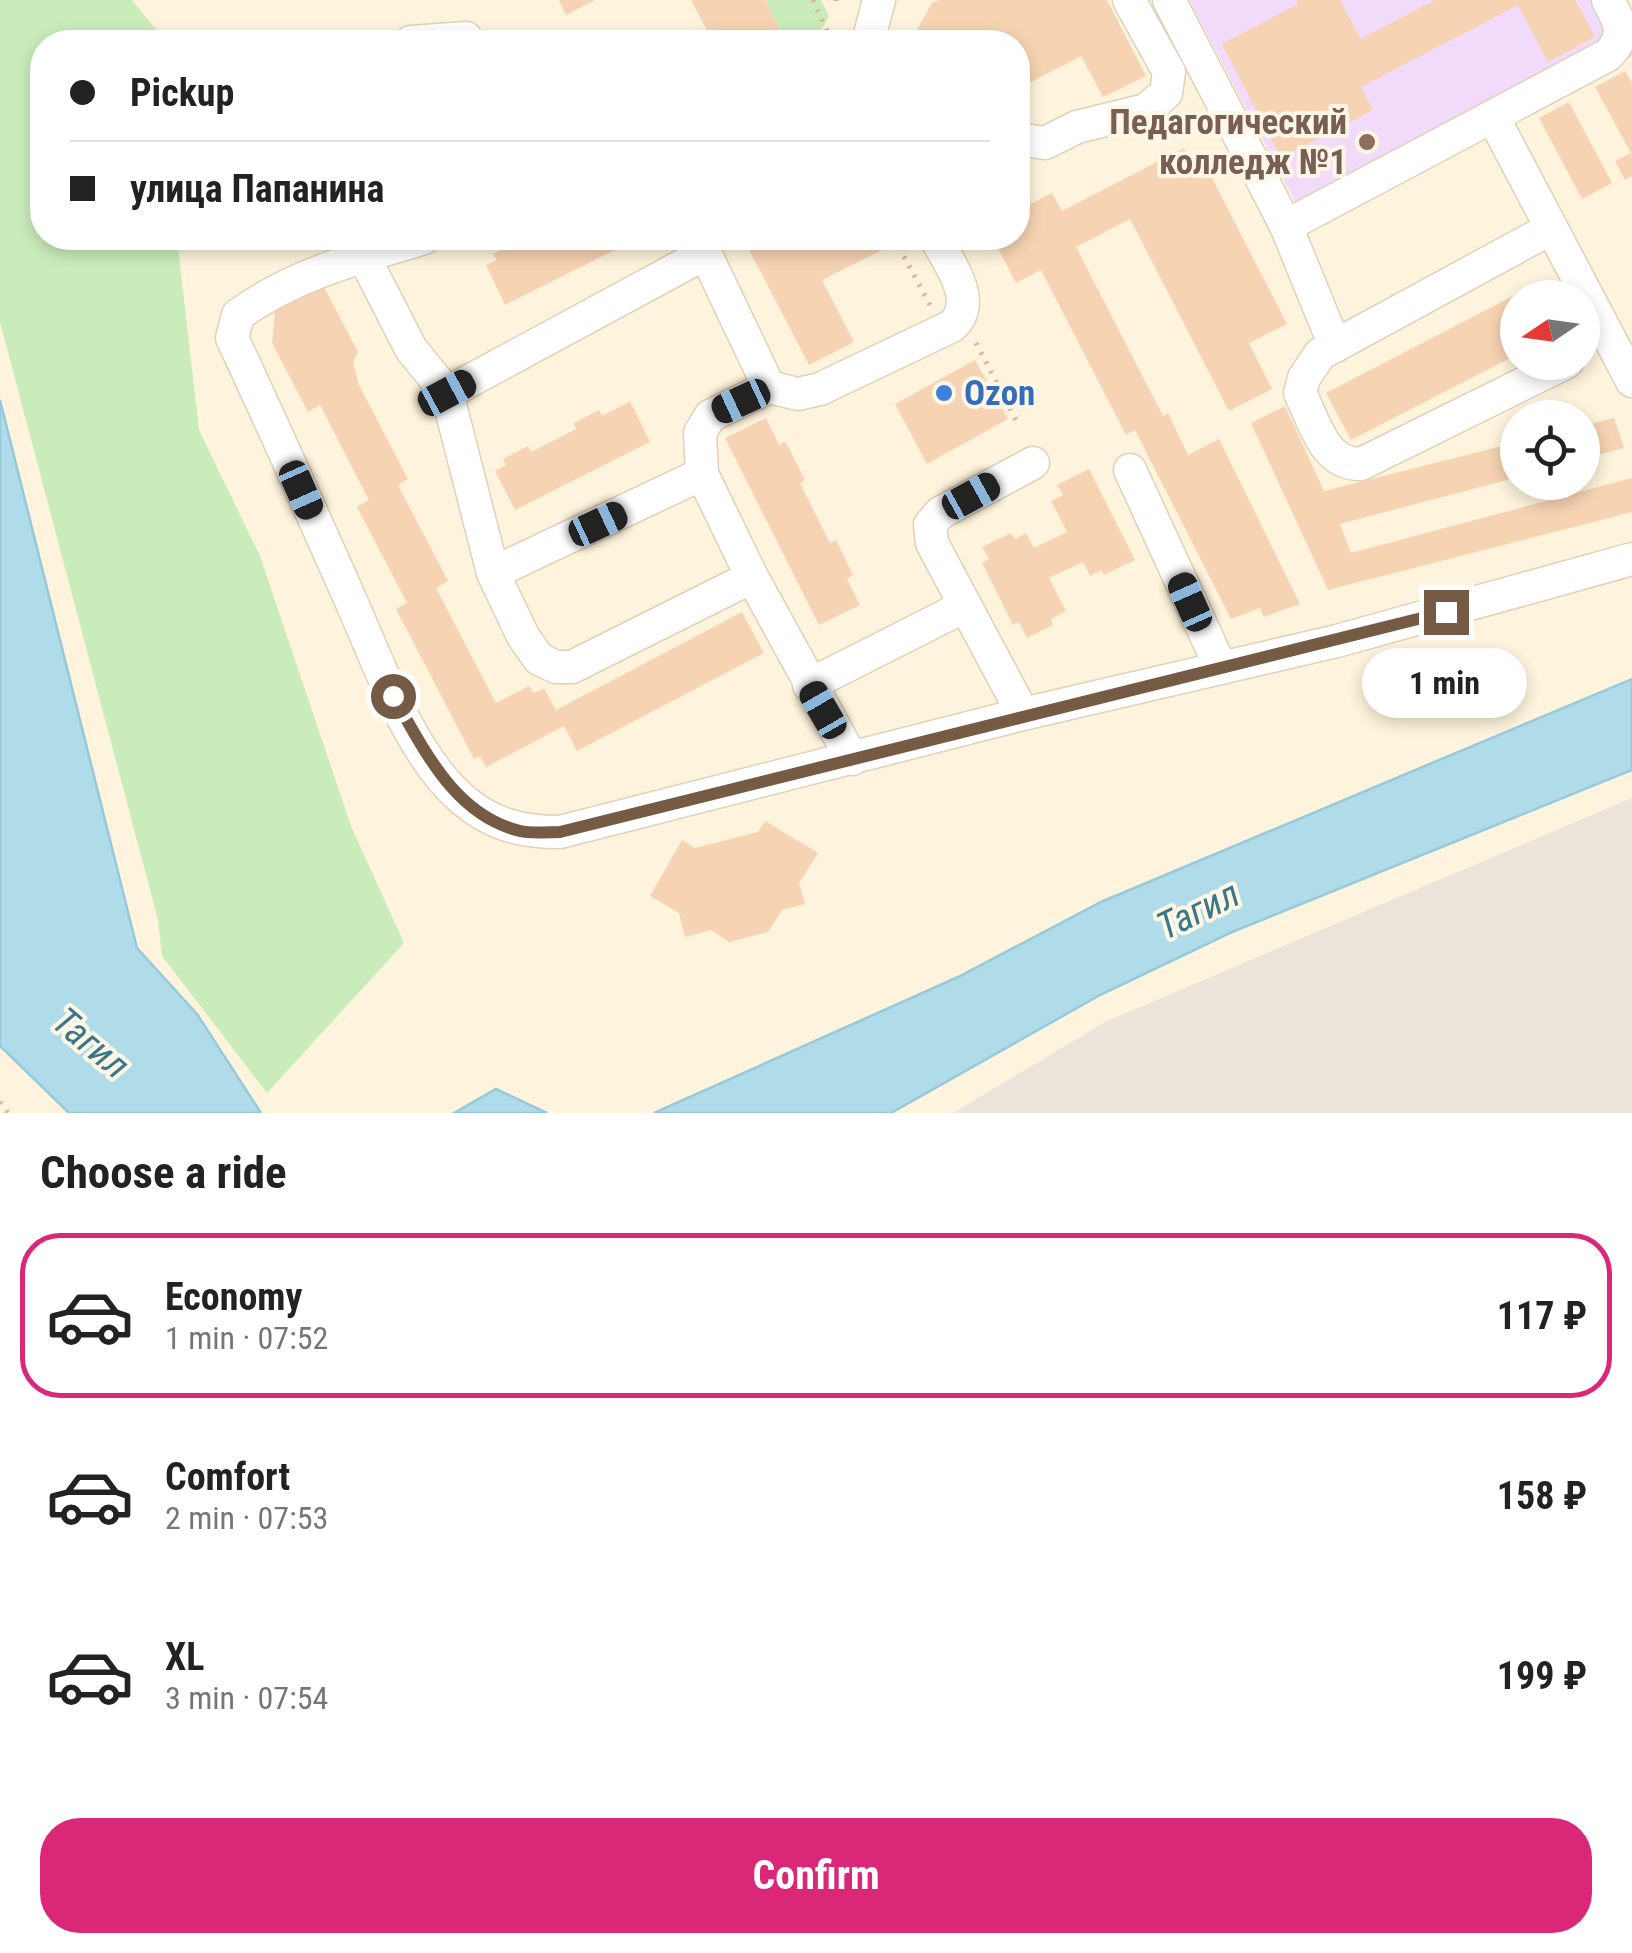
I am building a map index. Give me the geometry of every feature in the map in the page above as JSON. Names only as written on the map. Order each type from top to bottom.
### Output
[{"type":"street","points":[[871,30],[879,0]]},
{"type":"street","points":[[1030,141],[1045,143],[1094,121],[1146,110],[1166,93],[1169,72],[1129,0]]},
{"type":"street","points":[[1170,0],[1286,226],[1335,346]]},
{"type":"street","points":[[1286,226],[1608,55],[1620,43],[1622,30],[1608,0]]},
{"type":"street","points":[[1493,117],[1550,229],[1570,280]]},
{"type":"street","points":[[1531,380],[1361,464],[1332,456],[1300,393],[1320,354],[1550,229]]},
{"type":"street","points":[[386,250],[310,273],[264,296],[238,315],[232,338],[393,696],[438,772],[461,798],[487,817],[521,832],[560,832],[1518,593],[1632,559]]},
{"type":"street","points":[[447,393],[693,250]]},
{"type":"street","points":[[704,250],[769,387]]},
{"type":"street","points":[[852,759],[752,578],[702,474],[700,433],[710,416],[769,387],[798,394],[820,389],[952,326],[965,304],[959,282],[942,250]]},
{"type":"street","points":[[364,257],[411,349],[447,393],[494,573],[522,636],[539,659],[556,667],[572,667],[752,578]]},
{"type":"street","points":[[1600,352],[1632,381]]},
{"type":"street","points":[[1023,714],[932,543],[930,525],[940,513],[1033,462]]},
{"type":"street","points":[[1130,470],[1221,668]]},
{"type":"street","points":[[494,573],[702,474]]},
{"type":"street","points":[[809,685],[965,606]]},
{"type":"path","points":[[813,0],[827,30]]},
{"type":"path","points":[[0,1102],[8,1113]]},
{"type":"shaded area","name":"Педагогический колледж №1","points":[[1189,0],[1618,0],[1632,27],[1632,57],[1309,228]]},
{"type":"shaded area","points":[[1632,798],[1632,1113],[953,1113],[1105,1022]]},
{"type":"green space","points":[[0,0],[132,0],[156,30],[30,30],[30,250],[178,250],[199,430],[260,556],[351,826],[404,943],[267,1093],[162,956],[158,920],[0,322]]},
{"type":"green space","points":[[765,0],[821,0],[829,16],[820,30],[781,30]]},
{"type":"water","name":"Тагил","points":[[0,400],[137,948],[197,1014],[261,1113],[69,1113],[0,1046]]},
{"type":"water","name":"Тагил","points":[[1632,679],[1632,770],[1232,932],[1100,995],[891,1113],[654,1113],[958,977],[1101,902]]},
{"type":"water","points":[[496,1089],[547,1113],[454,1113]]},
{"type":"building","points":[[559,0],[595,0],[566,15]]},
{"type":"building","points":[[691,0],[765,0],[780,30],[707,30]]},
{"type":"building","points":[[1107,0],[1146,76],[1103,97],[1081,56],[1030,83],[1030,30],[917,30],[932,3]]},
{"type":"building","points":[[1296,0],[1340,0],[1361,39],[1435,0],[1575,0],[1595,37],[1548,62],[1518,5],[1361,87],[1373,110],[1281,158],[1222,44],[1298,4]]},
{"type":"building","points":[[1625,71],[1632,83],[1632,176],[1625,180],[1615,161],[1631,153],[1595,87]]},
{"type":"building","points":[[1569,102],[1612,183],[1582,199],[1539,118]]},
{"type":"building","points":[[1184,148],[1200,179],[1210,174],[1287,324],[1249,343],[1272,389],[1229,411],[1130,219],[1076,247],[1163,416],[1168,413],[1188,455],[1219,439],[1300,604],[1264,617],[1260,608],[1231,619],[1135,430],[1126,435],[1041,270],[1016,283],[999,250],[1030,250],[1030,204],[1052,193],[1062,211]]},
{"type":"building","points":[[501,250],[615,250],[505,305],[486,265],[497,260],[493,254]]},
{"type":"building","points":[[749,250],[882,250],[822,280],[854,342],[809,365]]},
{"type":"building","points":[[324,287],[358,352],[353,362],[359,385],[408,479],[398,485],[448,581],[436,588],[496,703],[529,686],[534,693],[544,688],[556,710],[742,612],[764,653],[577,751],[564,726],[486,767],[480,756],[474,759],[396,609],[407,603],[357,507],[369,500],[320,405],[308,412],[272,343],[275,311]]},
{"type":"building","points":[[1500,303],[1500,363],[1351,440],[1326,393]]},
{"type":"building","points":[[975,360],[1008,419],[927,464],[895,404]]},
{"type":"building","points":[[630,401],[650,442],[515,510],[495,471],[506,465],[503,459],[528,446],[531,452],[576,429],[574,423],[599,410],[602,416]]},
{"type":"building","points":[[1285,406],[1324,491],[1500,447],[1500,482],[1340,524],[1351,553],[1550,500],[1600,500],[1600,487],[1632,478],[1632,512],[1328,590],[1251,423]]},
{"type":"building","points":[[766,418],[779,445],[785,441],[805,480],[800,483],[830,543],[836,540],[853,575],[847,579],[860,605],[819,625],[725,438]]},
{"type":"building","points":[[1614,418],[1624,448],[1600,454],[1600,422]]},
{"type":"building","points":[[1089,469],[1135,560],[1104,575],[1101,570],[1090,576],[1083,562],[1049,578],[1066,611],[1051,619],[1053,625],[1027,638],[1019,622],[1013,625],[982,563],[989,559],[982,547],[1011,533],[1015,539],[1026,533],[1034,548],[1067,532],[1051,501],[1063,495],[1057,485]]},
{"type":"building","points":[[765,821],[818,853],[799,883],[805,904],[782,910],[768,932],[729,942],[711,930],[685,937],[679,913],[650,896],[682,840],[695,848],[758,832]]},
{"type":"place","name":"Педагогический колледж №1","points":[[1367,142]]},
{"type":"place","name":"Ozon","points":[[944,393]]},
{"type":"route","points":[[393,696],[438,772],[461,798],[487,817],[521,832],[560,832],[1446,612]]}]
